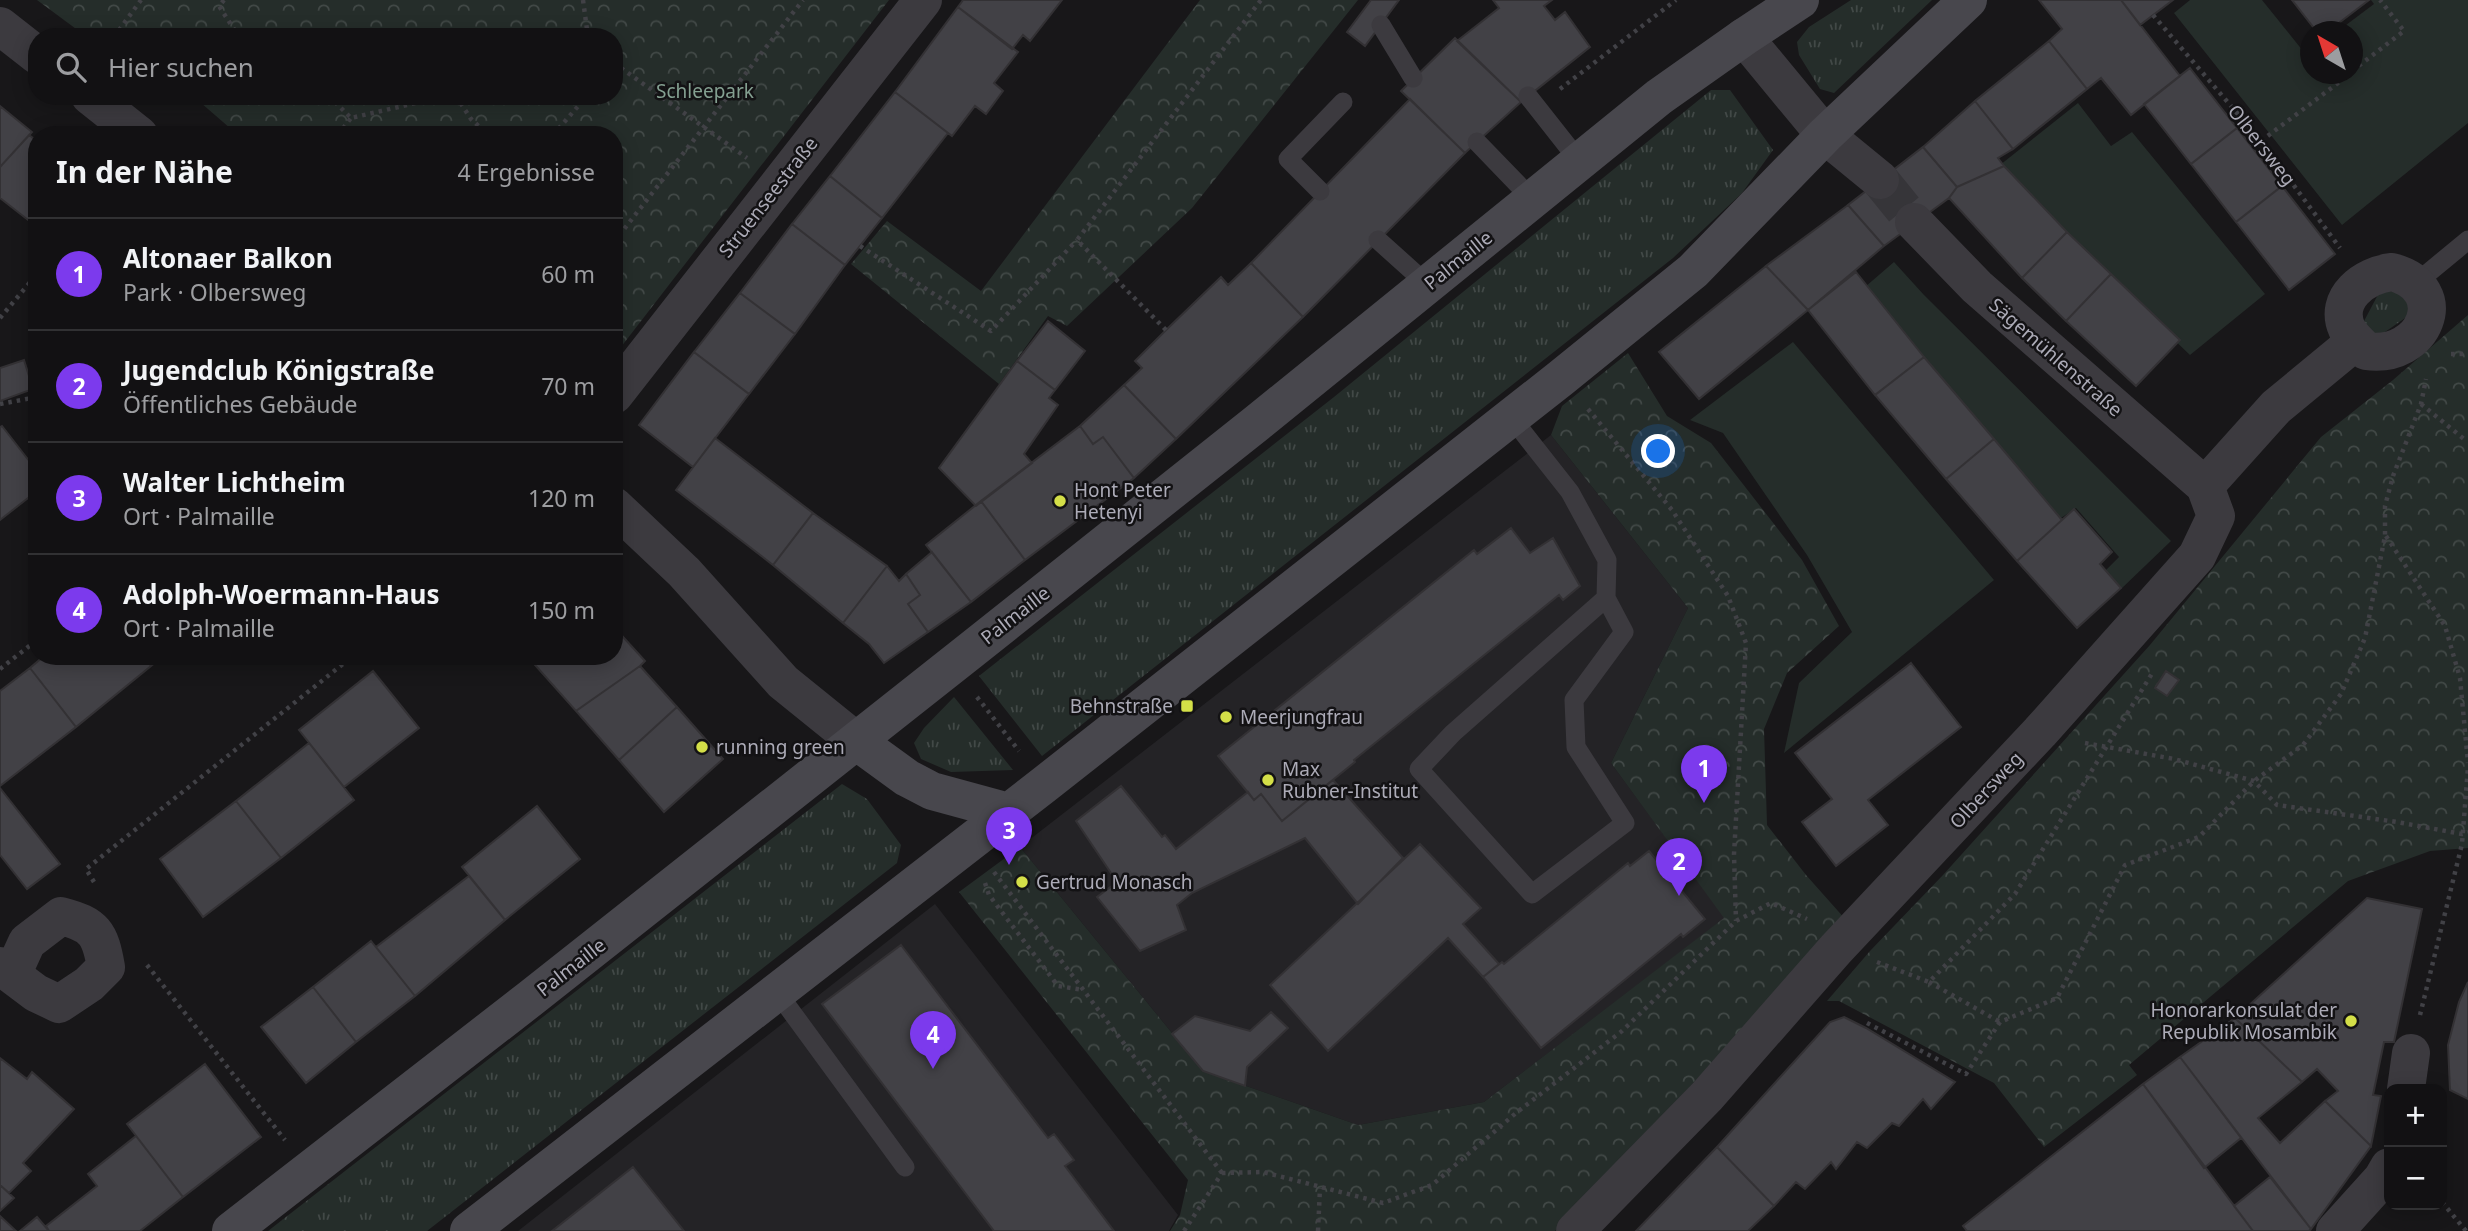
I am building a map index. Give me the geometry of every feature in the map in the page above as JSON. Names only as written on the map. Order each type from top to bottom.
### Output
[{"type":"main road","name":"Palmaille","points":[[231,1231],[856,741],[1428,285],[1659,97],[1800,0]]},
{"type":"main road","points":[[469,1231],[1009,812],[1693,271],[1825,135],[1968,0]]},
{"type":"main road","points":[[856,741],[907,778],[932,791],[1009,812]]},
{"type":"street","name":"Struenseestraße","points":[[623,383],[923,0]]},
{"type":"street","points":[[0,26],[28,48]]},
{"type":"street","points":[[1744,37],[1825,135],[1880,180]]},
{"type":"street","points":[[101,105],[128,126]]},
{"type":"street","name":"Sägemühlenstraße","points":[[1914,222],[1977,287],[2205,486]]},
{"type":"street","points":[[2392,272],[2416,283],[2425,296],[2427,311],[2423,326],[2414,337],[2397,349],[2381,353],[2365,351],[2347,330],[2344,315],[2346,302],[2363,281],[2372,276],[2392,272]]},
{"type":"street","points":[[2205,486],[2276,407],[2356,341]]},
{"type":"street","name":"Olbersweg","points":[[1575,1231],[1707,1096],[1836,949],[2040,732],[2197,556],[2216,516],[2205,486]]},
{"type":"street","points":[[623,514],[684,572],[783,682],[856,741]]},
{"type":"street","points":[[61,916],[85,922],[102,943],[106,967],[89,984],[59,1004],[36,993],[6,971],[27,942],[61,916]]},
{"type":"street","points":[[2335,1231],[2360,1206],[2384,1174]]},
{"type":"lane","points":[[1381,25],[1413,78]]},
{"type":"lane","points":[[1528,96],[1580,162]]},
{"type":"lane","points":[[1320,191],[1288,159],[1343,102]]},
{"type":"lane","points":[[1477,142],[1533,200]]},
{"type":"lane","points":[[1378,240],[1428,285]]},
{"type":"lane","points":[[2416,283],[2468,240]]},
{"type":"lane","points":[[1511,417],[1570,492],[1606,560],[1606,598],[1624,632],[1574,700],[1576,747],[1625,823],[1532,894],[1419,769],[1453,733],[1606,598]]},
{"type":"lane","points":[[777,992],[905,1167]]},
{"type":"path","points":[[121,28],[141,0]]},
{"type":"path","points":[[224,0],[219,6],[233,28]]},
{"type":"path","points":[[583,0],[587,28]]},
{"type":"path","points":[[623,231],[803,0]]},
{"type":"path","points":[[860,246],[991,331],[1077,240],[1261,0]]},
{"type":"path","points":[[1557,92],[1676,0]]},
{"type":"path","points":[[2363,63],[2404,31],[2380,0]]},
{"type":"path","name":"Olbersweg","points":[[2153,15],[2261,141],[2363,281]]},
{"type":"path","points":[[623,70],[778,183]]},
{"type":"path","points":[[2261,141],[2335,84]]},
{"type":"path","points":[[338,105],[351,118]]},
{"type":"path","points":[[345,126],[351,118],[407,105]]},
{"type":"path","points":[[462,105],[478,126]]},
{"type":"path","points":[[560,126],[579,105]]},
{"type":"path","points":[[1077,240],[1166,330]]},
{"type":"path","points":[[0,318],[28,285]]},
{"type":"path","points":[[1867,1023],[1966,1074],[2000,1022],[2057,998],[2125,865],[2199,836],[2254,781],[2303,745],[2341,694],[2365,638],[2385,536],[2385,506],[2393,476],[2421,404],[2429,367]]},
{"type":"path","points":[[1561,378],[1672,510],[1728,597],[1746,643],[1734,853],[1735,921]]},
{"type":"path","points":[[0,404],[28,399]]},
{"type":"path","points":[[2421,404],[2464,439]]},
{"type":"path","points":[[2385,536],[2445,626],[2460,678],[2468,765],[2462,844],[2408,1071]]},
{"type":"path","points":[[0,669],[28,647]]},
{"type":"path","points":[[100,893],[86,869],[342,665]]},
{"type":"path","points":[[1929,982],[2015,894],[2154,670]]},
{"type":"path","points":[[975,696],[1023,755]]},
{"type":"path","points":[[2105,748],[2174,759],[2254,781],[2277,805],[2462,834],[2468,832]]},
{"type":"path","points":[[984,880],[989,895],[1059,986],[1085,991]]},
{"type":"path","points":[[1003,885],[1222,1173]]},
{"type":"path","points":[[1222,1173],[1263,1172],[1383,1203],[1432,1185],[1516,1113],[1622,1031],[1735,921],[1771,903],[1807,918],[1836,949]]},
{"type":"path","points":[[106,967],[127,940],[310,1170]]},
{"type":"path","points":[[1875,961],[1929,982],[2000,1022]]},
{"type":"path","points":[[1184,1231],[1222,1173]]},
{"type":"path","points":[[1318,1231],[1320,1188]]},
{"type":"path","points":[[2447,1208],[2466,1231]]},
{"type":"shaded area","points":[[1551,435],[1688,608],[1611,763],[1725,918],[1484,1102],[1358,1125],[1203,1071],[1020,847]]},
{"type":"shaded area","points":[[935,904],[1178,1215],[1169,1231],[518,1231]]},
{"type":"green space","name":"Schleepark","points":[[37,0],[889,0],[623,344],[623,126],[228,126],[203,105],[623,105],[623,28],[75,28]]},
{"type":"green space","points":[[1200,0],[1358,0],[1192,208],[1067,326],[1048,316],[999,384],[851,264],[887,221],[981,291]]},
{"type":"green space","points":[[1851,0],[1932,0],[1834,93],[1820,89],[1799,55],[1797,42],[1809,27]]},
{"type":"green space","points":[[2190,0],[2262,0],[2300,47],[2300,84],[2363,84],[2363,21],[2351,21],[2374,4],[2371,0],[2468,0],[2468,123],[2342,225],[2174,13]]},
{"type":"green space","points":[[1711,90],[1730,90],[1773,150],[1742,193],[1673,258],[1042,756],[979,676],[1334,397]]},
{"type":"green space","points":[[2078,103],[2111,146],[2132,132],[2265,294],[2190,355],[2051,222],[2000,165]]},
{"type":"green space","points":[[1894,262],[2171,541],[2121,589],[2105,571],[2119,557],[2076,508],[2058,520],[1865,287]]},
{"type":"green space","points":[[2381,289],[2409,296],[2408,316],[2372,341],[2363,323]]},
{"type":"green space","points":[[2468,315],[2468,848],[2430,851],[2348,881],[2129,1065],[2137,1075],[2044,1147],[1994,1083],[1839,1001],[1827,1001],[2150,645],[2321,437],[2393,380]]},
{"type":"green space","points":[[1793,342],[1994,580],[1784,753],[1799,683],[1852,632],[1807,555],[1723,433],[1690,420]]},
{"type":"green space","points":[[1628,353],[1667,416],[1711,443],[1802,560],[1839,626],[1787,673],[1764,729],[1767,825],[1846,920],[1555,1231],[1170,1231],[1180,1215],[1188,1180],[959,892],[1020,847],[1203,1071],[1358,1125],[1484,1102],[1724,918],[1611,763],[1688,608],[1551,435],[1562,406]]},
{"type":"green space","points":[[954,697],[1013,770],[951,772],[921,759],[914,743],[924,728]]},
{"type":"green space","points":[[842,784],[867,799],[901,845],[897,863],[427,1231],[268,1231]]},
{"type":"building","points":[[963,0],[1062,0],[1030,41],[1023,35],[1012,49],[958,7]]},
{"type":"building","points":[[1371,0],[1399,0],[1365,46],[1347,32]]},
{"type":"building","points":[[1493,0],[1552,0],[1544,6],[1555,20],[1565,12],[1590,47],[1521,102],[1457,41],[1499,8]]},
{"type":"building","points":[[2039,0],[2121,0],[2180,76],[2131,115],[2101,78],[2087,89],[2049,41],[2062,29]]},
{"type":"building","points":[[2121,0],[2173,0],[2140,25]]},
{"type":"building","points":[[2292,0],[2369,0],[2341,21],[2308,21]]},
{"type":"building","points":[[958,7],[1018,52],[994,83],[1003,91],[986,114],[975,106],[952,136],[895,92]]},
{"type":"building","points":[[1455,38],[1521,102],[1465,153],[1401,91]]},
{"type":"building","points":[[2049,41],[2087,89],[2013,149],[1975,101]]},
{"type":"building","points":[[2190,68],[2237,128],[2191,164],[2144,104]]},
{"type":"building","points":[[895,92],[948,133],[882,218],[830,176]]},
{"type":"building","points":[[1410,99],[1465,153],[1303,317],[1251,263]]},
{"type":"building","points":[[1975,101],[2013,149],[1998,158],[2004,166],[1957,187],[1923,147]]},
{"type":"building","points":[[0,106],[28,129],[28,136],[0,167]]},
{"type":"building","points":[[2237,128],[2282,186],[2236,222],[2191,164]]},
{"type":"building","points":[[28,136],[28,220],[0,198],[0,167]]},
{"type":"building","points":[[1923,147],[1957,187],[1949,198],[1884,246],[1848,205]]},
{"type":"building","points":[[2004,166],[2067,232],[2022,278],[1949,198],[1957,187]]},
{"type":"building","points":[[830,176],[882,218],[845,265],[792,224]]},
{"type":"building","points":[[2282,186],[2335,254],[2289,290],[2236,222]]},
{"type":"building","points":[[1848,205],[1884,246],[1808,310],[1766,266]]},
{"type":"building","points":[[792,224],[845,265],[795,334],[740,293]]},
{"type":"building","points":[[2067,232],[2111,274],[2066,321],[2022,278]]},
{"type":"building","points":[[1251,263],[1303,317],[1176,439],[1124,385],[1142,368],[1135,361],[1221,277],[1228,285]]},
{"type":"building","points":[[1766,266],[1808,310],[1699,399],[1659,352]]},
{"type":"building","points":[[1856,272],[1924,357],[1875,395],[1808,310]]},
{"type":"building","points":[[2111,274],[2180,340],[2136,386],[2066,321]]},
{"type":"building","points":[[740,293],[795,334],[749,394],[694,352]]},
{"type":"building","points":[[1048,321],[1085,351],[1055,390],[1017,361]]},
{"type":"building","points":[[694,352],[749,394],[693,467],[639,425]]},
{"type":"building","points":[[1924,357],[1994,439],[1946,479],[1875,395]]},
{"type":"building","points":[[24,360],[28,373],[28,391],[0,401],[0,368]]},
{"type":"building","points":[[1017,361],[1055,390],[1049,398],[1058,405],[1024,454],[1032,463],[976,506],[939,468]]},
{"type":"building","points":[[1124,385],[1176,439],[1134,478],[1103,437],[1093,444],[1080,426]]},
{"type":"building","points":[[2,426],[28,459],[28,498],[0,520]]},
{"type":"building","points":[[1080,426],[1093,444],[1103,437],[1134,478],[1025,560],[981,501]]},
{"type":"building","points":[[715,438],[813,513],[773,565],[676,490]]},
{"type":"building","points":[[1994,439],[2062,520],[2017,561],[1946,479]]},
{"type":"building","points":[[981,501],[1025,560],[971,602],[926,545]]},
{"type":"building","points":[[2074,509],[2112,552],[2100,564],[2121,588],[2077,628],[2017,561]]},
{"type":"building","points":[[813,513],[887,566],[843,623],[773,565]]},
{"type":"building","points":[[1511,528],[1530,553],[1553,538],[1580,586],[1563,600],[1559,595],[1282,821],[1261,794],[1254,800],[1218,756],[1474,550],[1477,554]]},
{"type":"building","points":[[932,552],[971,602],[928,632],[908,604],[920,595],[906,574]]},
{"type":"building","points":[[887,566],[899,581],[906,574],[920,595],[908,604],[928,632],[884,663],[869,644],[843,623]]},
{"type":"building","points":[[623,637],[645,661],[576,711],[535,665],[623,665]]},
{"type":"building","points":[[1911,663],[1961,727],[1868,800],[1888,825],[1836,866],[1802,822],[1832,799],[1795,753]]},
{"type":"building","points":[[34,665],[151,666],[76,727],[30,668]]},
{"type":"building","points":[[640,666],[677,707],[619,760],[576,711]]},
{"type":"building","points":[[30,668],[76,727],[0,786],[0,691]]},
{"type":"building","points":[[373,671],[419,728],[344,787],[299,730]]},
{"type":"building","points":[[2166,671],[2179,680],[2167,696],[2155,688]]},
{"type":"building","points":[[677,707],[723,759],[664,812],[619,760]]},
{"type":"building","points":[[309,743],[354,800],[281,858],[236,801]]},
{"type":"building","points":[[1333,780],[1403,858],[1358,904],[1305,838],[1192,893],[1177,905],[1186,930],[1140,951],[1097,897],[1117,882],[1076,821],[1121,786],[1162,837],[1165,835],[1176,849],[1248,792],[1254,800],[1261,794],[1282,821]]},
{"type":"building","points":[[0,788],[60,864],[27,889],[0,855]]},
{"type":"building","points":[[236,801],[281,858],[203,917],[160,859]]},
{"type":"building","points":[[537,806],[580,859],[505,920],[462,867]]},
{"type":"building","points":[[1420,844],[1481,908],[1463,924],[1499,964],[1483,977],[1448,938],[1328,1051],[1270,985]]},
{"type":"building","points":[[1649,851],[1705,919],[1683,937],[1681,934],[1541,1048],[1483,977],[1502,962],[1504,964],[1628,863],[1630,866]]},
{"type":"building","points":[[469,876],[505,920],[415,996],[376,947]]},
{"type":"building","points":[[2367,898],[2422,909],[2394,1042],[2384,1042],[2373,1095],[2381,1096],[2371,1146],[2325,1101],[2338,1091],[2317,1069],[2302,1082],[2235,1018]]},
{"type":"building","points":[[371,941],[415,996],[356,1042],[313,987]]},
{"type":"building","points":[[901,945],[1048,1138],[1054,1134],[1074,1160],[1065,1166],[1114,1231],[994,1231],[822,1004]]},
{"type":"building","points":[[2468,982],[2468,1099],[2450,1090],[2448,1045],[2459,1002]]},
{"type":"building","points":[[313,987],[356,1042],[306,1083],[261,1027]]},
{"type":"building","points":[[1271,1012],[1288,1028],[1247,1067],[1245,1086],[1203,1071],[1172,1034],[1195,1016],[1250,1031]]},
{"type":"building","points":[[1844,1017],[1955,1082],[1931,1109],[1923,1099],[1899,1126],[1892,1123],[1867,1148],[1857,1142],[1836,1169],[1831,1162],[1805,1189],[1796,1182],[1774,1206],[1717,1147],[1830,1022]]},
{"type":"building","points":[[2235,1018],[2302,1082],[2258,1118],[2280,1143],[2325,1101],[2371,1146],[2311,1229],[2180,1057]]},
{"type":"building","points":[[2180,1057],[2241,1138],[2204,1168],[2143,1084]]},
{"type":"building","points":[[0,1058],[27,1079],[32,1072],[74,1109],[23,1163],[31,1171],[9,1193],[0,1185]]},
{"type":"building","points":[[205,1064],[261,1137],[183,1197],[127,1124]]},
{"type":"building","points":[[2143,1084],[2253,1231],[1967,1231],[1963,1226]]},
{"type":"building","points":[[136,1136],[183,1197],[140,1231],[49,1231],[46,1226],[97,1186],[88,1174]]},
{"type":"building","points":[[1717,1147],[1774,1206],[1748,1231],[1636,1231]]},
{"type":"building","points":[[633,1167],[684,1231],[552,1231]]},
{"type":"building","points":[[2270,1177],[2311,1229],[2309,1231],[2253,1231],[2234,1206]]},
{"type":"building","points":[[0,1185],[14,1198],[0,1211]]},
{"type":"building","points":[[0,1216],[16,1231],[0,1231]]},
{"type":"building","points":[[37,1217],[49,1231],[20,1231]]},
{"type":"tunnel","points":[[1880,180],[1914,222]]},
{"type":"place","name":"Hont Peter Hetenyi","points":[[1060,501]]},
{"type":"place","name":"Behnstraße","points":[[1187,706]]},
{"type":"place","name":"Meerjungfrau","points":[[1226,717]]},
{"type":"place","name":"running green","points":[[702,747]]},
{"type":"place","name":"Max Rubner-Institut","points":[[1268,780]]},
{"type":"place","name":"Altonaer Balkon","points":[[1704,803]]},
{"type":"place","name":"Walter Lichtheim","points":[[1009,865]]},
{"type":"place","name":"Gertrud Monasch","points":[[1022,882]]},
{"type":"place","name":"Jugendclub Königstraße","points":[[1679,896]]},
{"type":"place","name":"Honorarkonsulat der Republik Mosambik","points":[[2351,1021]]},
{"type":"place","name":"Adolph-Woermann-Haus","points":[[933,1069]]}]
